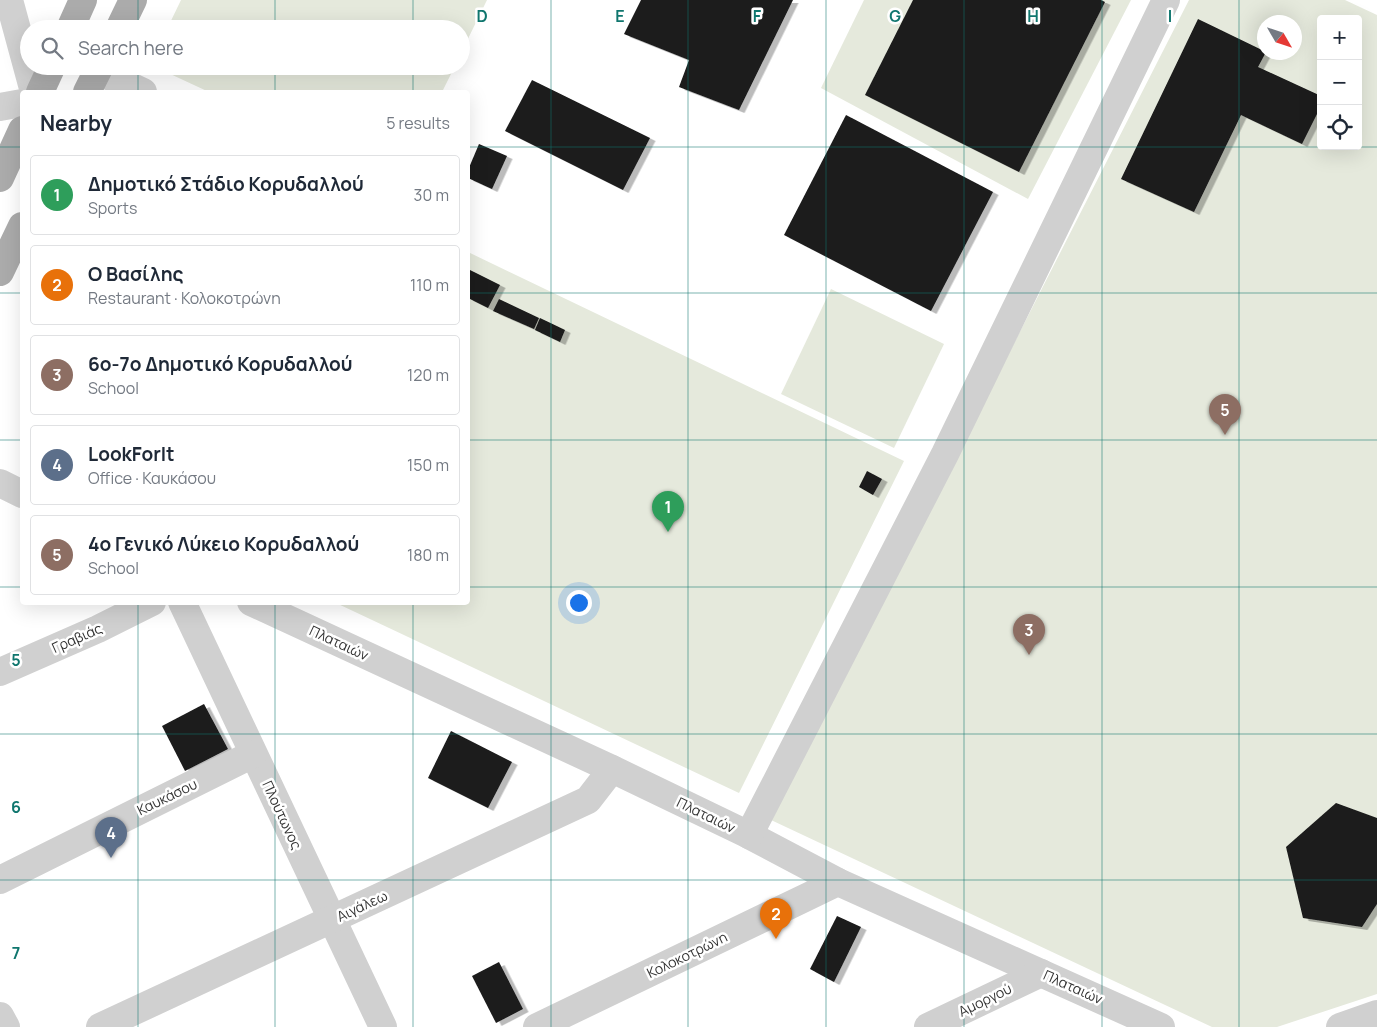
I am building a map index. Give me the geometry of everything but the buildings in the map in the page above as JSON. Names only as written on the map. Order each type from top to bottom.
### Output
[{"type":"main road","points":[[74,20],[83,0]]},
{"type":"main road","points":[[123,20],[133,0]]},
{"type":"main road","points":[[41,90],[48,75]]},
{"type":"main road","points":[[0,178],[20,134]]},
{"type":"main road","points":[[0,272],[20,230]]},
{"type":"street","points":[[9,0],[20,40]]},
{"type":"street","points":[[750,835],[945,454],[1166,0]]},
{"type":"street","points":[[29,75],[33,90]]},
{"type":"street","points":[[95,77],[137,90]]},
{"type":"street","points":[[0,107],[20,103]]},
{"type":"street","points":[[0,483],[20,493]]},
{"type":"street","name":"Γραβιάς","points":[[0,672],[98,629],[146,605]]},
{"type":"street","name":"Πλούτωνος","points":[[183,605],[383,1027]]},
{"type":"street","name":"Πλαταιών","points":[[257,605],[612,769],[750,835],[838,882],[1161,1027]]},
{"type":"street","name":"Καυκάσου","points":[[0,880],[253,754]]},
{"type":"street","name":"Αιγάλεω","points":[[100,1027],[588,800],[612,769]]},
{"type":"street","name":"Κολοκοτρώνη","points":[[537,1027],[838,882]]},
{"type":"street","name":"Αμοργού","points":[[928,1027],[1041,973]]},
{"type":"street","points":[[1340,1027],[1377,1014]]},
{"type":"street","points":[[0,1016],[6,1027]]},
{"type":"shaded area","points":[[181,0],[487,0],[470,35],[470,20],[171,20]]},
{"type":"shaded area","points":[[864,0],[1131,0],[1028,199],[821,88]]},
{"type":"shaded area","points":[[1189,0],[1345,0],[1377,15],[1377,994],[1277,1027],[1212,1027],[771,820]]},
{"type":"shaded area","points":[[172,75],[450,75],[443,90],[205,90]]},
{"type":"shaded area","points":[[470,253],[904,461],[739,793],[340,605],[470,605]]},
{"type":"shaded area","points":[[831,289],[944,344],[894,448],[781,394]]},
{"type":"place","name":"4ο Γενικό Λύκειο Κορυδαλλού","points":[[1225,435]]},
{"type":"place","name":"Δημοτικό Στάδιο Κορυδαλλού","points":[[668,532]]},
{"type":"place","name":"6ο-7ο Δημοτικό Κορυδαλλού","points":[[1029,655]]},
{"type":"place","name":"LookForIt","points":[[111,858]]},
{"type":"place","name":"Ο Βασίλης","points":[[776,939]]}]
